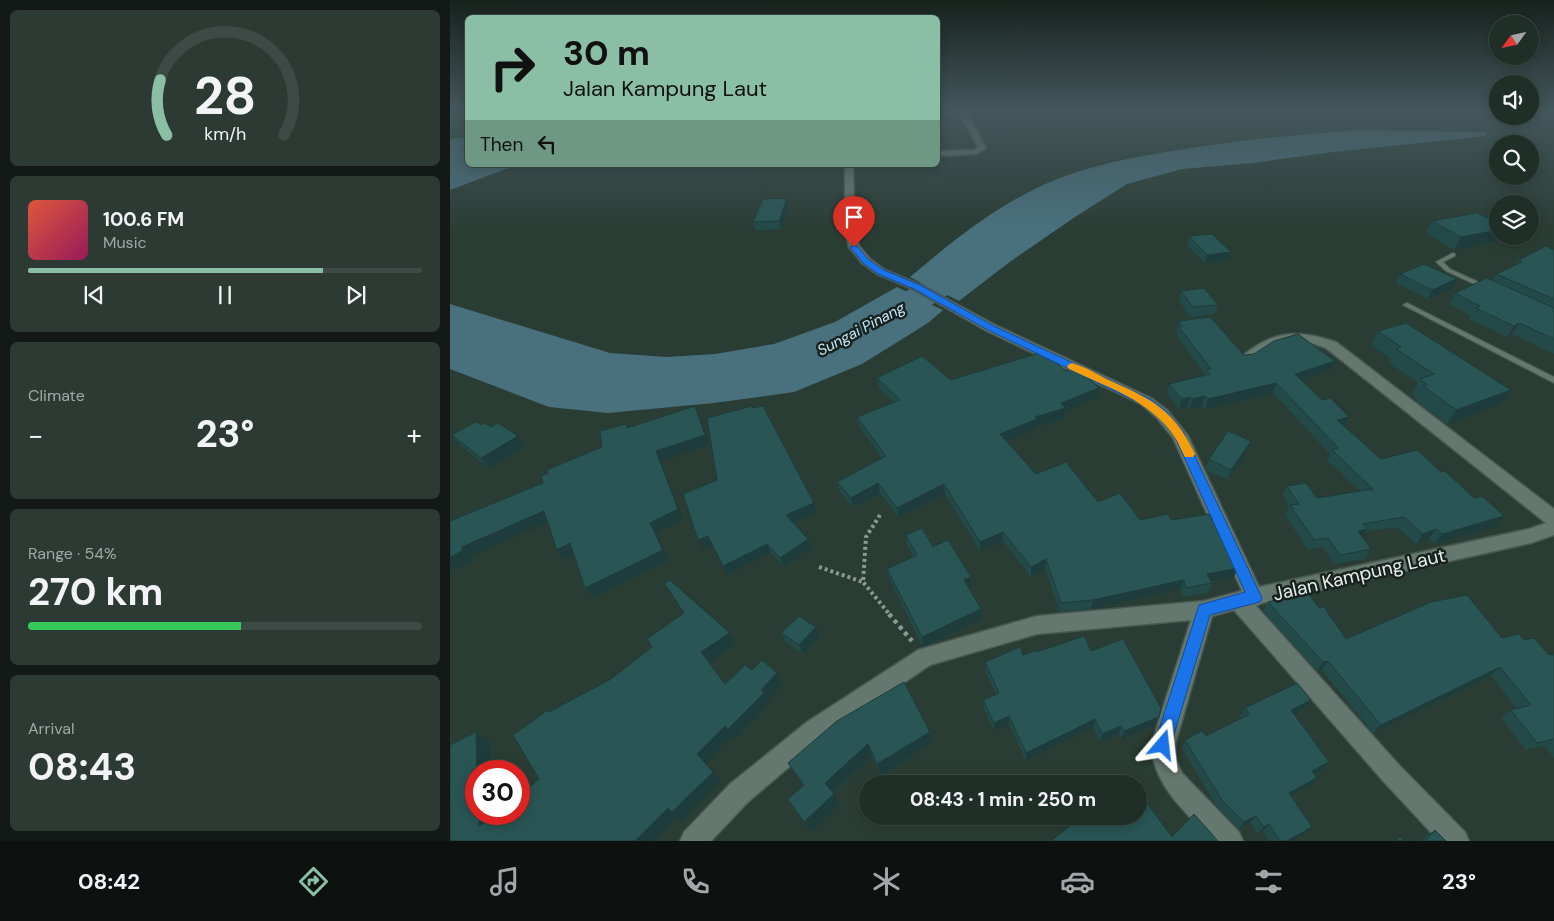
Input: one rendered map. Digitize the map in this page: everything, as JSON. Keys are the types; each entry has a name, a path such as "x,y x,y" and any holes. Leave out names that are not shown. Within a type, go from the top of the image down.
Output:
{"street":[{"path":"940,154 979,150"},
{"path":"850,167 850,231 854,247 866,261 881,272 917,287 991,328 1146,402 1162,414 1180,436 1246,599 1392,774 1456,841"},
{"path":"1246,360 1257,349 1294,335 1312,338 1331,345 1554,519"},
{"name":"Jalan Kampung Laut","path":"693,841 739,793 815,730 925,657 1037,625 1204,610 1531,536 1554,527"},
{"path":"1204,610 1163,745 1164,761 1174,781 1230,841"}],"lane":[{"path":"1453,255 1439,262 1448,270 1492,290"},
{"path":"1407,305 1554,380"}],"path":[{"path":"863,582 866,537 880,515"},
{"path":"819,567 863,582 925,657"}],"water":[{"path":"450,150 465,150 465,167 512,167 450,190"},
{"path":"1176,150 1350,150 1252,163 1182,169 1127,184 1011,261 959,301 945,294 930,304 943,310 928,323 862,364 794,392 714,403 608,413 549,407 450,369 450,304 610,353 667,357 715,354 774,344 835,322 897,287 920,298 933,289 910,277 996,211 1027,193 1063,177 1101,165"}],"building":[{"path":"787,198 779,221 753,222 763,199"},
{"path":"1477,213 1489,219 1489,232 1461,237 1432,221"},
{"path":"1212,234 1231,252 1207,255 1189,236"},
{"path":"1546,246 1554,250 1554,299 1496,274 1522,262 1519,260"},
{"path":"1424,264 1457,279 1432,290 1400,274"},
{"path":"1487,278 1554,308 1554,339 1519,323 1514,326 1476,308 1480,306 1455,293"},
{"path":"1204,288 1218,305 1193,307 1181,291"},
{"path":"1210,317 1244,355 1254,354 1274,341 1298,334 1335,361 1295,374 1322,400 1330,398 1349,417 1337,420 1381,459 1417,450 1441,472 1445,471 1474,498 1482,496 1504,516 1442,534 1436,529 1423,534 1404,517 1363,524 1367,529 1358,531 1371,549 1340,555 1328,538 1314,540 1290,505 1299,504 1287,486 1306,483 1317,498 1373,489 1332,450 1339,448 1276,383 1208,399 1205,396 1182,399 1169,384 1210,374 1206,370 1211,369 1179,327 1182,326 1179,321"},
{"path":"1406,323 1511,390 1456,410 1423,386 1427,385 1420,379 1434,374 1396,349 1401,347 1378,331"},
{"path":"1045,351 1065,371 1076,367 1099,388 1061,403 1065,408 1035,417 1037,419 1000,434 1036,474 1066,462 1098,502 1120,493 1140,520 1168,514 1171,520 1209,514 1238,568 1207,574 1212,583 1186,588 1184,580 1093,600 1061,603 1046,559 1031,567 1003,532 980,542 944,484 897,508 878,483 851,498 837,482 886,456 857,417 900,400 877,378 922,356 951,380"},
{"path":"695,406 705,435 656,451 678,509 650,523 663,550 585,588 570,543 557,550 544,511 462,547 462,551 450,557 450,521 543,483 541,476 548,473 547,470 602,447 600,431 626,424 627,428"},
{"path":"752,406 752,408 763,406 814,503 786,515 808,539 780,558 767,544 723,566 708,536 698,540 683,494 717,480 707,418"},
{"path":"475,422 481,425 485,423 491,427 498,423 518,436 481,458 452,435"},
{"path":"1228,431 1251,441 1231,470 1209,459"},
{"path":"922,528 933,547 948,540 971,577 964,580 981,609 922,637 887,569 917,555 906,535"},
{"path":"670,580 730,633 701,652 725,684 745,665 752,670 762,660 777,673 761,690 764,693 728,729 725,726 697,754 713,772 672,812 668,808 635,841 450,841 450,745 476,732 477,760 465,760 465,825 530,825 530,786 539,779 530,764 530,760 528,760 513,735 548,710 549,712 611,679 652,647 647,639 684,613 665,584"},
{"path":"1307,592 1319,608 1324,607 1346,639 1431,602 1467,595 1502,638 1519,634 1524,640 1534,638 1549,655 1553,654 1554,739 1537,743 1511,710 1531,705 1500,667 1381,725 1328,661 1323,662 1268,602"},
{"path":"799,616 816,627 799,645 781,633"},
{"path":"1084,636 1091,651 1123,639 1161,708 1159,717 1124,731 1121,726 1102,734 1095,719 1026,753 1009,716 994,723 983,700 999,693 985,662 1020,647 1023,655"},
{"path":"904,682 930,732 877,764 868,744 825,783 834,794 804,822 788,799 804,785 788,763 837,721"},
{"path":"1297,683 1311,700 1291,710 1329,762 1312,771 1317,778 1289,793 1312,827 1287,841 1280,841 1269,824 1264,827 1256,816 1244,822 1222,800 1185,740 1202,731 1206,736 1250,714 1245,708"},
{"path":"1147,803 1172,837 1194,814 1218,841 1051,841 1071,825 1147,825"},
{"path":"1435,830 1446,841 1426,841"},
{"path":"1400,837 1404,841 1396,841"}],"waterway":[{"name":"Sungai Pinang","path":"871,327 944,282 978,256"}],"slow traffic":[{"path":"1072,367 1146,402 1162,414 1180,436 1189,454"}],"route":[{"path":"854,247 866,261 881,272 917,287 991,328 1146,402 1162,414 1180,436 1255,598 1238,600 1204,610 1163,745"}]}
